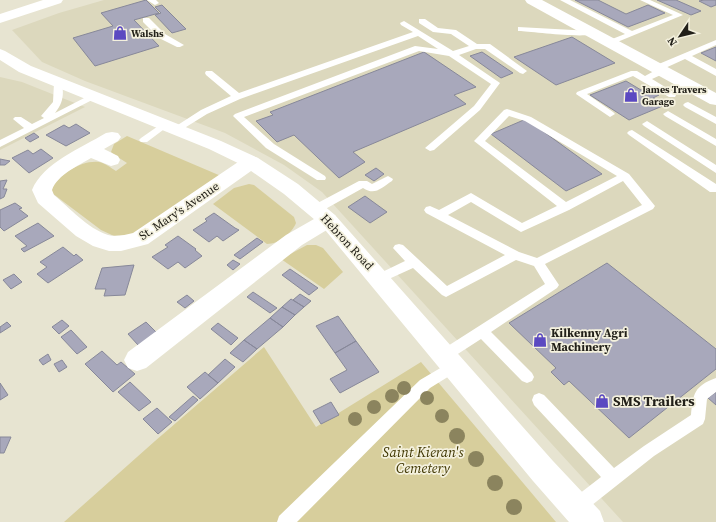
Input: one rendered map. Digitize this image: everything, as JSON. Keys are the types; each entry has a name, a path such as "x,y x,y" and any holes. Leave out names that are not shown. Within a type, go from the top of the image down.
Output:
{"main road":[{"path":"0,9 44,0"},
{"path":"0,19 56,0"},
{"path":"532,0 716,100"},
{"name":"Hebron Road","path":"0,54 25,69 58,83 215,145 251,162 291,189 322,215 380,278 583,514"},
{"name":"Hebron Road","path":"0,63 25,69"},
{"name":"St. Mary's Avenue","path":"112,137 56,171 45,182 42,190 45,198 92,237 110,243 125,243 140,239 251,162"},
{"path":"91,150 111,160"},
{"path":"137,360 294,240 322,215"}],"lane":[{"path":"564,0 631,34"},
{"path":"610,43 679,15 644,0"},
{"path":"146,20 162,36 180,45"},
{"path":"422,21 436,30 453,32 475,47"},
{"path":"404,23 496,82 477,108 430,148"},
{"path":"521,29 574,34 592,33"},
{"path":"144,140 237,97 419,33"},
{"path":"645,79 659,69 685,55 716,42"},
{"path":"321,178 270,146 238,116 418,48 453,54 475,47 487,46 523,70"},
{"path":"685,55 716,73"},
{"path":"209,73 237,97"},
{"path":"610,114 580,94 634,73 672,95"},
{"path":"31,128 58,105 60,98 58,83"},
{"path":"0,144 93,97"},
{"path":"688,105 716,121"},
{"path":"538,263 649,206 625,176 528,119 507,112 479,141 565,207"},
{"path":"668,114 716,143"},
{"path":"18,119 31,128"},
{"path":"647,124 716,170"},
{"path":"632,133 714,189 716,188"},
{"path":"285,522 425,384 482,331 553,285 538,263 515,255 434,212 471,197 521,228 625,176"},
{"path":"322,215 363,183 372,189 388,179"},
{"path":"399,248 446,292 515,255"},
{"path":"380,278 414,262"},
{"path":"482,331 527,377"},
{"path":"583,514 613,478 649,451 698,419 700,396 716,384"},
{"path":"539,400 613,478"}],"shaded area":[{"path":"104,0 716,0 716,522 623,522 322,192 284,165 225,133 85,81 42,62 12,30 59,13"},
{"path":"0,77 22,82 85,107 0,150"}],"green space":[{"path":"127,136 221,176 135,235 114,236 101,230 52,193 51,189 65,173 85,163 99,162 106,164 116,171 127,163 111,152 114,144"},
{"path":"249,184 254,185 294,217 296,223 294,227 288,234 272,244 267,244 213,204 234,188"},
{"path":"307,245 316,245 323,248 343,272 324,289 281,259"},
{"name":"Saint Kieran's Cemetery","path":"264,347 316,427 421,362 556,522 64,522"}],"building":[{"path":"146,0 159,13 134,20 159,46 95,66 73,38 113,26 101,13"},
{"path":"575,0 598,0 626,14 648,5 665,13 628,27"},
{"path":"657,0 676,0 701,11 691,15"},
{"path":"716,0 716,5 711,7 699,1"},
{"path":"162,5 186,29 172,33 155,15 161,13 155,7"},
{"path":"572,37 615,63 556,85 514,57"},
{"path":"716,47 716,61 701,53"},
{"path":"424,52 476,87 454,95 466,104 353,152 365,162 339,178 294,135 277,142 256,121 273,115 270,112"},
{"path":"482,52 513,73 501,78 470,56"},
{"path":"626,81 641,90 647,88 659,95 653,98 665,105 629,120 590,95"},
{"path":"526,119 602,174 566,191 491,134"},
{"path":"76,124 90,133 66,146 46,135 64,125 69,128"},
{"path":"34,133 39,137 30,142 25,138"},
{"path":"41,149 53,158 29,173 12,158 28,150 33,154"},
{"path":"0,159 10,161 5,165 0,165"},
{"path":"376,168 384,174 374,181 365,175"},
{"path":"7,180 3,189 7,189 4,197 0,199 0,181"},
{"path":"365,196 387,212 370,223 348,207"},
{"path":"15,203 22,208 19,209 28,216 4,231 0,227 0,210"},
{"path":"214,213 239,230 223,241 217,236 209,242 193,230 207,221 205,219"},
{"path":"38,223 54,236 24,252 21,249 27,246 15,236"},
{"path":"178,236 196,249 195,250 202,256 185,268 178,262 168,269 152,257 168,247 165,245"},
{"path":"257,238 263,242 240,259 234,255"},
{"path":"63,247 74,256 76,254 83,260 48,283 37,274 47,267 40,262"},
{"path":"233,260 240,264 233,270 227,265"},
{"path":"607,263 716,349 716,369 629,438 569,381 564,385 551,372 556,368 509,323"},
{"path":"134,265 125,295 104,296 106,289 95,289 102,268"},
{"path":"290,269 318,288 309,295 282,275"},
{"path":"14,274 22,282 11,289 3,280"},
{"path":"253,292 277,308 270,313 247,297"},
{"path":"300,294 311,301 304,307 293,300"},
{"path":"187,295 194,301 185,308 177,302"},
{"path":"291,299 304,307 295,315 282,307"},
{"path":"282,307 295,315 283,327 270,318"},
{"path":"338,316 356,341 335,353 316,326"},
{"path":"270,318 283,327 257,349 244,340"},
{"path":"62,320 69,326 59,334 52,327"},
{"path":"7,322 11,326 0,333 0,327"},
{"path":"146,322 157,333 138,345 128,334"},
{"path":"218,323 238,338 231,345 211,329"},
{"path":"71,330 87,347 77,354 61,337"},
{"path":"244,340 257,349 243,362 230,353"},
{"path":"356,341 379,372 340,393 330,379 347,370 335,353"},
{"path":"102,351 117,365 121,362 135,374 113,392 85,364"},
{"path":"48,354 51,360 43,365 39,360"},
{"path":"225,359 235,367 218,383 208,375"},
{"path":"62,360 67,367 59,372 54,364"},
{"path":"205,372 218,383 200,399 187,387"},
{"path":"130,382 151,402 139,411 118,392"},
{"path":"0,383 8,395 0,400"},
{"path":"716,392 716,405 708,398"},
{"path":"193,396 198,400 175,421 169,417"},
{"path":"331,402 339,415 321,424 313,411"},
{"path":"157,408 172,422 158,434 143,419"},
{"path":"0,437 11,437 4,453 0,453"}],"place":[{"name":"Walshs","path":"120,33"},
{"name":"James Travers Garage","path":"631,95"},
{"name":"Kilkenny Agri Machinery","path":"540,340"},
{"name":"SMS Trailers","path":"602,401"}]}
